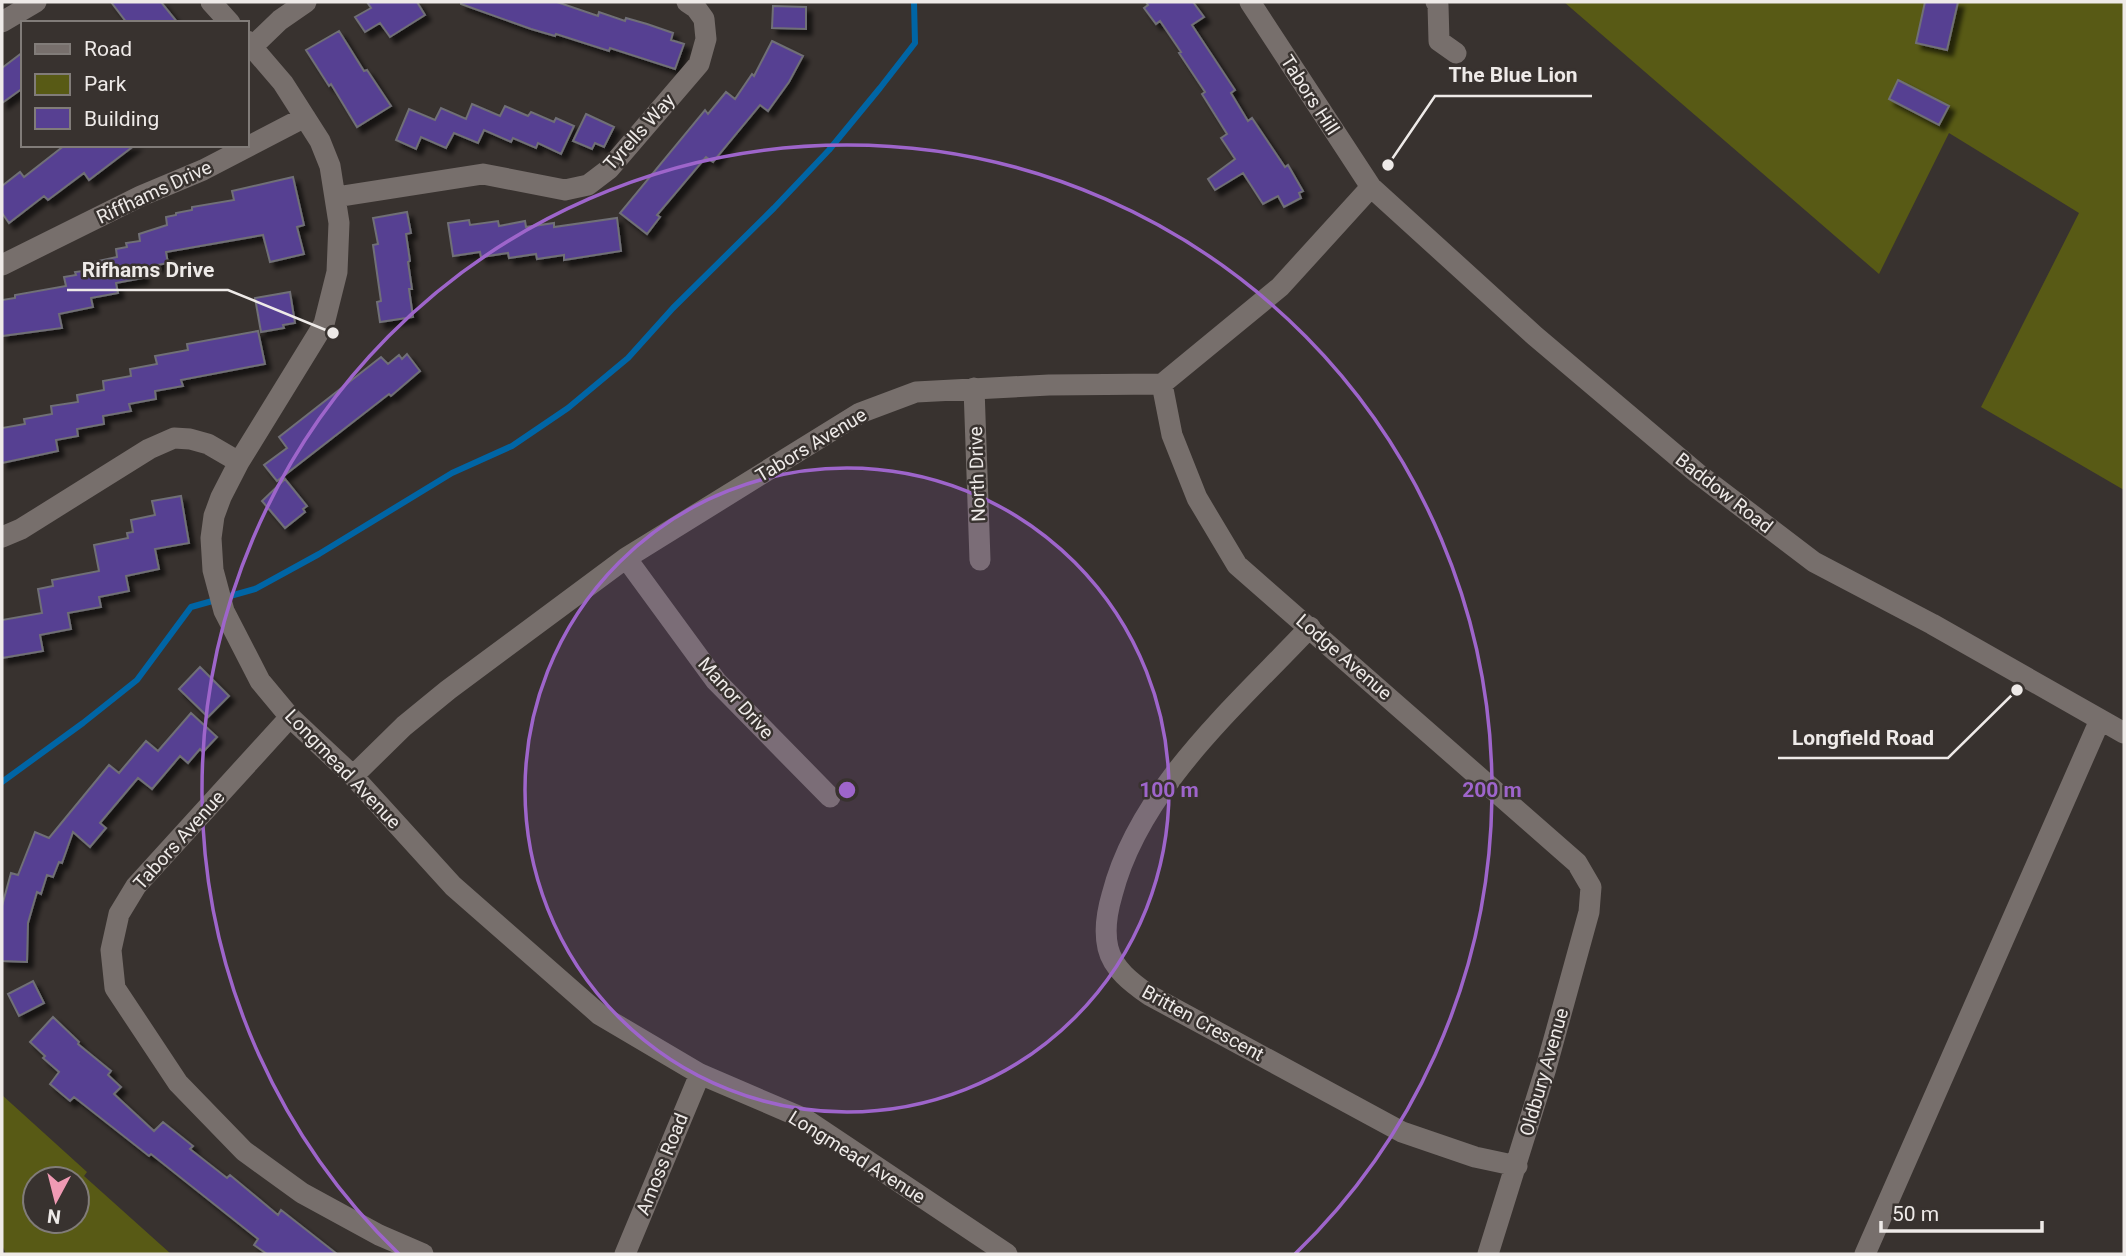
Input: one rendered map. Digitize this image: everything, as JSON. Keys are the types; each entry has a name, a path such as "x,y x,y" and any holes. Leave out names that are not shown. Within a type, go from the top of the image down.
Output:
{"street":[{"path":"2,22 36,2"},
{"path":"211,2 228,21"},
{"path":"249,44 306,2"},
{"name":"Tyrells Way","path":"336,197 483,174 565,190 588,186 609,169 699,64 706,39 704,19 696,8 687,2"},
{"path":"1436,2 1439,41 1456,53"},
{"name":"Tabors Hill","path":"1259,4 1318,109 1371,187"},
{"name":"Longmead Avenue","path":"249,44 283,82 320,141 330,166 339,223 337,272 324,324 239,462 214,516 211,538 213,569 224,611 260,681 290,717 353,776 453,886 600,1015 700,1074 805,1119 1007,1254"},
{"name":"Riffhams Drive","path":"248,147 305,117"},
{"name":"Riffhams Drive","path":"2,265 247,147"},
{"path":"1162,384 1280,287 1371,187"},
{"name":"Baddow Road","path":"1371,187 1535,336 1697,474 1814,562 1932,624 2124,733"},
{"name":"Tabors Avenue","path":"353,776 404,726 448,690 626,558 860,413 916,392 974,388 1162,384"},
{"name":"Lodge Avenue","path":"1162,384 1172,435 1197,498 1237,565 1577,863 1591,887"},
{"name":"North Drive","path":"974,388 980,560"},
{"path":"2,537 21,529 149,449 174,438 208,444 239,462"},
{"name":"Manor Drive","path":"626,558 716,681 830,797"},
{"name":"Britten Crescent","path":"1310,627 1198,746 1170,779 1147,813 1115,882 1108,910 1108,950 1121,972 1149,995 1402,1132 1475,1157 1517,1166"},
{"name":"Tabors Avenue","path":"290,717 135,886 120,914 111,950 115,988 178,1083 244,1151 302,1193 379,1235 422,1254"},
{"path":"1865,1254 2099,720"},
{"name":"Oldbury Avenue","path":"1488,1254 1517,1166 1582,940 1589,912 1591,887"},
{"name":"Amoss Road","path":"625,1254 700,1074"}],"green space":[{"path":"1564,2 2124,2 2124,490 1981,407 2079,213 1949,133 1879,274"},
{"path":"2,1095 79,1165 21,1165 21,1235 91,1235 91,1182 171,1254 6,1254 2,1245"}],"building":[{"path":"111,2 161,2 176,21 125,21"},
{"path":"367,2 417,2 425,15 390,37 380,23 365,32 355,17 371,8"},
{"path":"461,2 557,2 598,16 599,12 625,21 626,18 647,24 673,33 671,40 684,44 675,69 610,48 609,51 531,29"},
{"path":"1146,2 1193,2 1204,17 1192,25 1235,90 1231,93 1248,121 1252,118 1285,167 1288,165 1303,191 1299,193 1301,198 1284,207 1278,196 1263,204 1243,173 1215,190 1208,179 1235,159 1221,138 1227,134 1202,94 1205,92 1179,53 1181,52 1160,21 1156,24 1144,8 1148,5"},
{"path":"1925,2 1958,2 1947,50 1916,43"},
{"path":"773,6 806,7 806,29 772,28"},
{"path":"339,31 364,71 367,70 391,106 357,127 306,50"},
{"path":"772,41 803,56 789,82 768,111 760,105 713,162 706,157 657,215 660,217 647,234 620,213 705,110 708,114 726,92 735,99 752,74 754,76"},
{"path":"21,54 21,89 2,103 2,68"},
{"path":"1898,80 1949,106 1939,125 1889,99"},
{"path":"472,104 500,116 505,106 528,116 531,112 554,122 556,118 574,126 561,154 538,143 536,148 513,138 511,142 484,130 478,143 454,133 446,148 421,137 416,149 396,140 409,109 435,120 441,108 466,119"},
{"path":"586,114 614,127 604,147 595,143 592,149 573,141"},
{"path":"62,147 132,147 89,180 84,173 48,200 44,196 9,223 2,213 2,186 20,172 24,177"},
{"path":"293,177 304,225 297,227 304,254 270,262 263,235 166,252 168,263 142,268 143,278 116,283 118,293 91,298 93,307 59,314 62,328 2,336 2,300 15,298 15,295 66,286 64,277 91,270 89,263 117,257 116,249 127,247 126,243 140,241 139,234 167,225 166,217 192,210 192,207 234,200 232,191"},
{"path":"407,212 411,233 406,234 413,317 380,322 377,302 381,301 373,245 378,244 373,218"},
{"path":"617,218 621,251 564,260 564,255 537,259 536,254 509,258 508,253 481,257 480,252 453,256 448,223 469,220 470,225 498,221 499,226 525,221 526,227 554,223 554,227"},
{"path":"290,292 295,323 261,332 255,298"},
{"path":"258,331 265,364 181,380 183,386 155,391 156,399 129,404 131,411 103,416 104,424 77,429 78,436 56,440 58,451 2,463 2,428 25,424 24,419 52,414 51,406 78,402 77,395 104,390 103,381 131,376 130,369 157,364 155,356 188,350 187,344"},
{"path":"407,354 420,371 391,396 389,394 277,481 264,465 287,448 279,437 381,357 388,364 399,355 402,359"},
{"path":"285,479 307,506 303,509 305,512 285,528 262,501"},
{"path":"181,496 189,543 155,549 159,569 126,576 129,591 99,597 101,607 68,613 71,629 40,635 43,651 2,658 2,620 42,613 38,589 53,586 52,580 99,571 94,545 128,538 127,533 133,532 131,520 155,515 152,501"},
{"path":"200,667 229,696 208,717 179,689"},
{"path":"191,713 217,737 203,752 200,749 188,763 180,756 152,789 138,778 100,823 106,828 90,847 73,832 62,863 59,862 53,877 47,875 41,894 37,892 28,923 27,962 2,961 2,906 11,873 18,875 35,832 49,838 109,765 119,773 146,741 158,751"},
{"path":"33,981 44,1003 19,1016 8,994"},
{"path":"53,1017 78,1044 111,1071 108,1075 121,1087 114,1094 154,1131 163,1122 193,1146 190,1149 227,1178 230,1175 278,1215 281,1210 337,1254 267,1254 254,1245 258,1239 151,1154 149,1156 74,1097 70,1101 50,1084 59,1072 30,1042"}],"waterway":[{"path":"2,782 137,680 191,607 255,589 319,554 452,473 512,446 568,408 628,358 673,308 829,150 880,88 915,43 914,2"}],"place":[{"name":"The Blue Lion","path":"1388,165"},
{"name":"Rifhams Drive","path":"333,333"},
{"name":"Longfield Road","path":"2017,690"}]}
